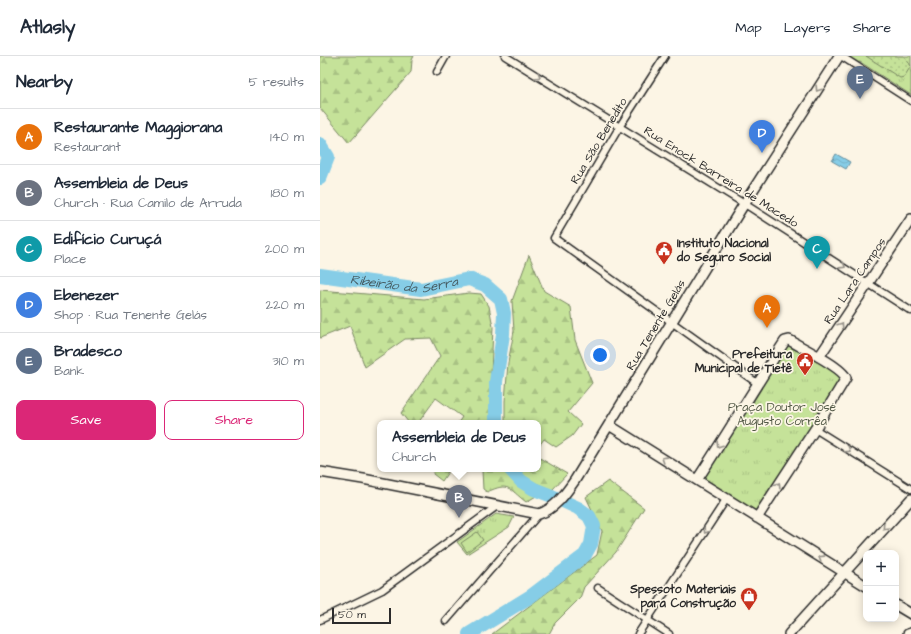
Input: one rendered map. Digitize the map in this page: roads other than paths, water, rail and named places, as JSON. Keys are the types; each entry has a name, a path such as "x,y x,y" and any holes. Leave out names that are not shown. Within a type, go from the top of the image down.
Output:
{"street":[{"path":"437,72 446,56"},
{"name":"Rua Enock Barreira de Macedo","path":"505,56 620,126 911,311"},
{"name":"Rua São Benedito","path":"665,56 620,126 554,238 672,322"},
{"path":"840,56 911,101"},
{"name":"Rua Tenente Gelás","path":"539,514 545,512 566,493 744,204 840,56"},
{"name":"Rua Lara Campos","path":"819,357 911,219"},
{"path":"672,322 757,383"},
{"path":"697,480 785,341 789,340 819,357 844,373 846,378 757,518"},
{"path":"609,425 863,584"},
{"path":"815,429 911,489"},
{"path":"320,472 363,479 539,514"},
{"path":"638,634 727,498"},
{"path":"789,634 911,499"},
{"path":"320,620 382,590 497,506"},
{"path":"446,621 539,514"},
{"path":"598,588 669,634"},
{"path":"899,607 911,614"}],"water":[{"path":"836,154 850,162 846,169 832,161"}],"waterway":[{"name":"Ribeirão da Serra","path":"320,144 328,157 320,178"},
{"name":"Ribeirão da Serra","path":"320,275 421,289 469,279 485,285 501,299 504,313 503,334 496,382 496,420"},
{"name":"Ribeirão da Serra","path":"469,634 531,596 585,555 591,544 594,526 589,516 578,508 534,489 521,481 513,472"}],"place":[{"name":"Bradesco","path":"860,99"},
{"name":"Ebenezer","path":"762,153"},
{"name":"Instituto Nacional do Seguro Social","path":"664,265"},
{"name":"Edifício Curuçá","path":"817,269"},
{"name":"Restaurante Maggiorana","path":"767,328"},
{"name":"Prefeitura Municipal de Tietê","path":"805,376"},
{"name":"Assembleia de Deus","path":"459,518"},
{"name":"Spessoto Materiais para Construção","path":"749,611"}],"park label":[{"name":"Praça Doutor José Augusto Corrêa","path":"782,414"}]}
